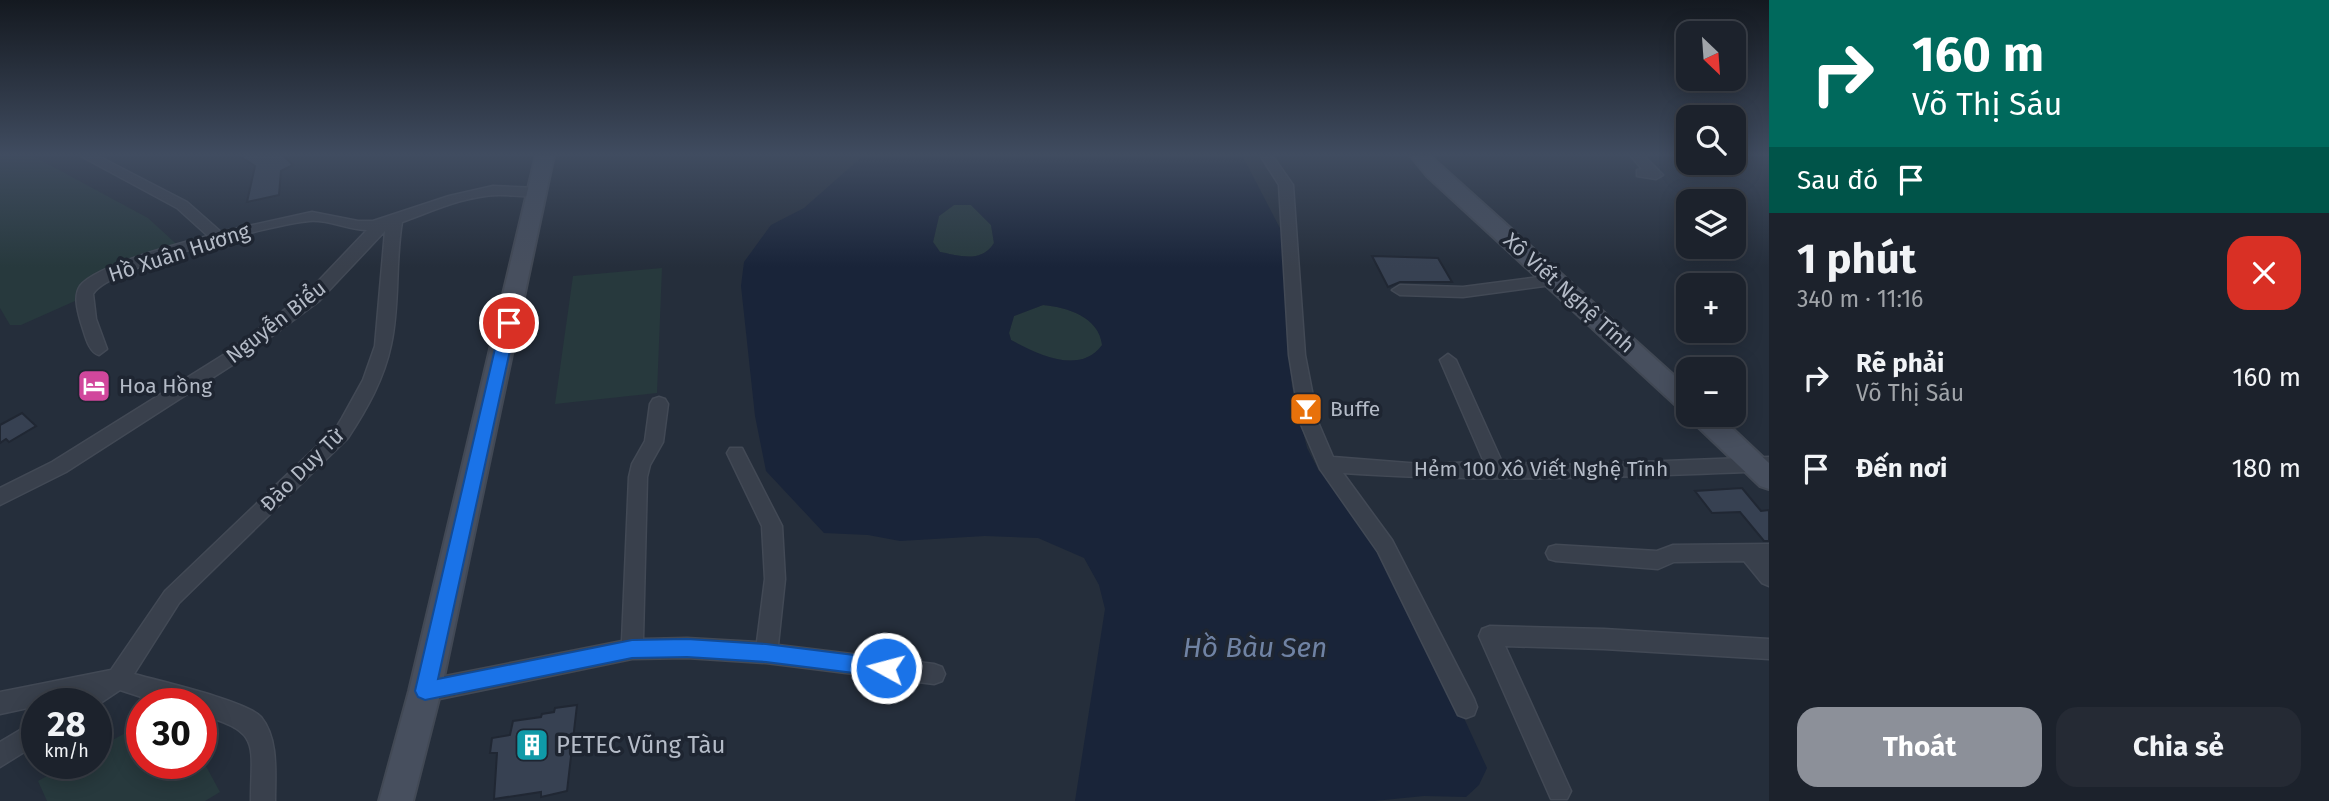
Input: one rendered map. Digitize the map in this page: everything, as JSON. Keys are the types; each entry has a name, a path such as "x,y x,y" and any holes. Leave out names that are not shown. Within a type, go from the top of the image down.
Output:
{"main road":[{"path":"397,801 425,691 539,192"},
{"name":"Xô Viết Nghệ Tĩnh","path":"1457,192 1676,390"},
{"path":"1716,427 1764,469"}],"street":[{"path":"158,192 182,205 219,237"},
{"name":"Hồ Xuân Hương","path":"99,349 84,301 89,285 127,267 219,237 312,215 359,227 478,192"},
{"path":"1286,192 1297,355 1309,422 1327,464 1385,546 1466,707"},
{"name":"Nguyễn Biểu","path":"0,498 59,467 231,358 313,297 374,231 395,217"},
{"name":"Đào Duy Từ","path":"118,679 173,597 342,433 356,412 376,370 383,343 390,244 395,217"},
{"path":"1400,290 1463,292 1554,280"},
{"path":"1448,360 1496,469"},
{"path":"632,649 638,477 641,464 654,442 659,404"},
{"path":"736,453 772,526 775,579 766,653"},
{"name":"Hẻm 100 Xô Viết Nghệ Tĩnh","path":"1327,464 1421,471 1764,469"},
{"path":"1556,553 1658,560 1673,554 1760,553 1769,577"},
{"path":"1559,791 1490,636 1604,639 1769,649"},
{"path":"425,691 632,649 687,648 766,653 934,674"},
{"path":"104,688 118,679"},
{"path":"0,703 118,679 148,688"},
{"path":"217,709 244,718 255,727 260,739 264,801"},
{"path":"0,755 21,741"}],"shaded area":[{"path":"0,192 100,192 148,218 184,251 110,279 84,297 21,325 10,325 0,308"},
{"path":"954,205 971,205 991,225 994,243 989,249 977,256 940,252 933,242 939,216"},
{"path":"662,268 657,393 555,404 573,276"},
{"path":"1043,305 1071,311 1089,321 1100,335 1103,345 1094,354 1071,361 1046,356 1011,340 1009,333 1014,316"},
{"path":"126,733 126,779 213,779 220,792 205,801 47,801 38,781 42,779 112,779 112,740"}],"water":[{"name":"Hồ Bàu Sen","path":"822,192 1261,192 1283,234 1287,256 1286,329 1292,387 1307,448 1319,471 1344,492 1445,677 1487,768 1479,785 1466,797 1424,796 1374,801 1075,801 1105,609 1099,585 1084,558 1038,538 985,536 900,541 868,535 824,533 766,471 755,416 741,286 744,262 771,225 804,208","holes":["954,205 971,205 991,225 994,243 977,256 940,252 933,242 939,216","1043,305 1080,315 1095,327 1102,345 1093,354 1071,361 1059,359 1011,340 1009,333 1014,316"]}],"building":[{"path":"249,192 279,192 279,195 247,202"},
{"path":"1372,256 1438,258 1452,282 1400,282 1388,287"},
{"path":"22,413 36,426 9,442 6,439 0,443 0,425"},
{"path":"1742,488 1761,511 1769,510 1769,541 1764,541 1740,512 1712,513 1695,491"},
{"name":"PETEC Vũng Tàu","path":"577,705 567,791 541,797 541,792 494,799 497,753 490,753 492,738 510,735 513,721 541,717 542,714 554,712 555,708"}],"place":[{"name":"Hoa Hồng","path":"94,386"},
{"name":"Buffe","path":"1306,409"},
{"name":"PETEC Vũng Tàu","path":"532,745"}],"route":[{"path":"509,323 425,691 632,649 687,648 766,653 886,668"}]}
